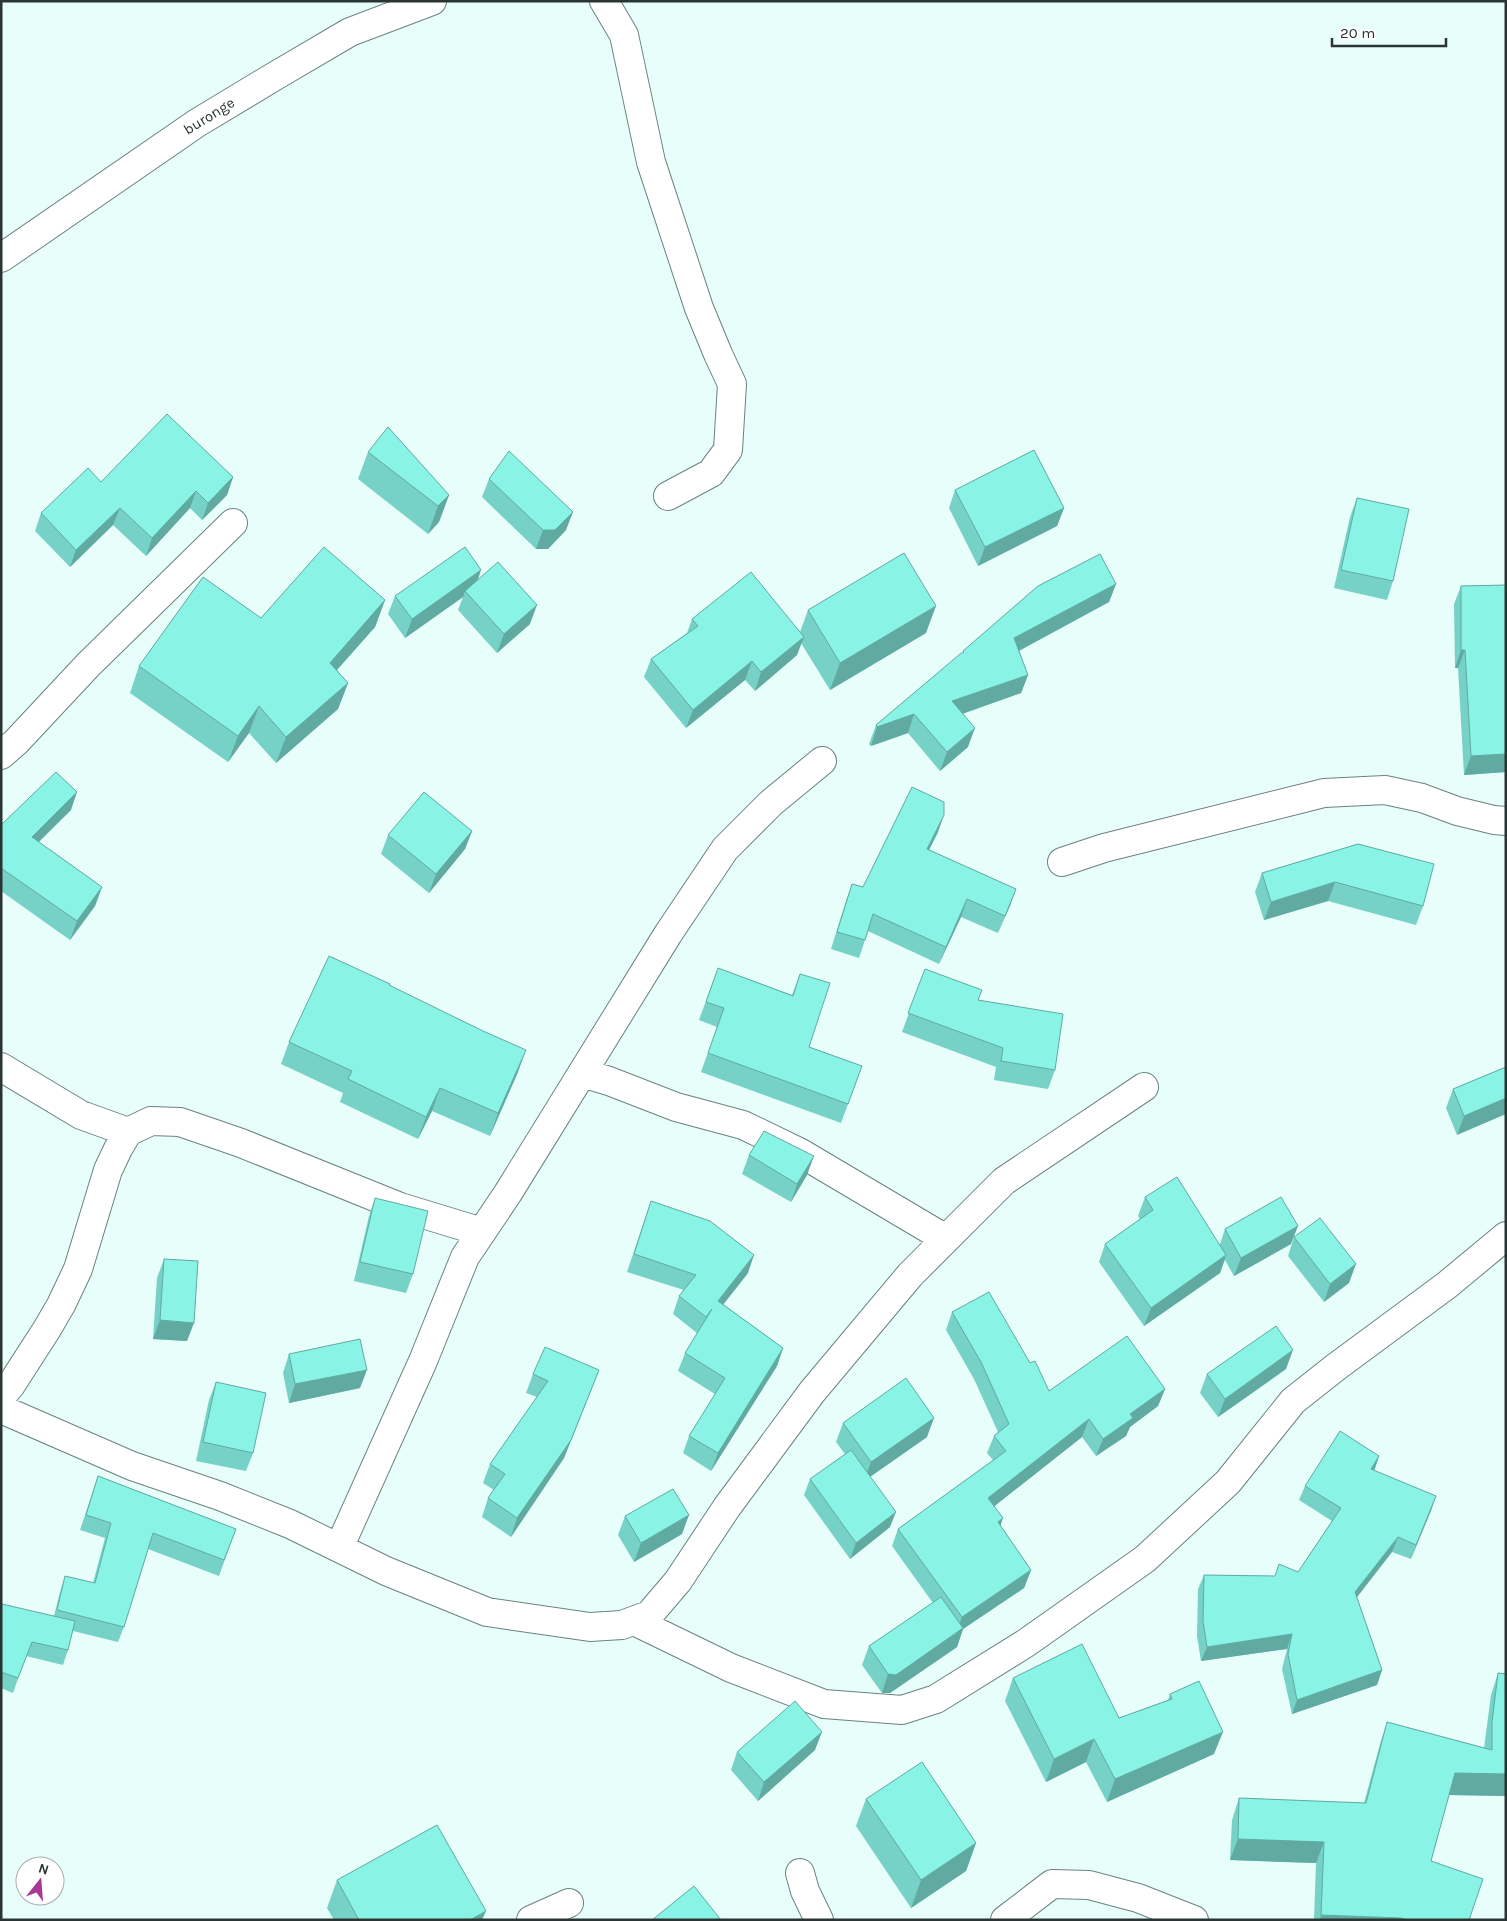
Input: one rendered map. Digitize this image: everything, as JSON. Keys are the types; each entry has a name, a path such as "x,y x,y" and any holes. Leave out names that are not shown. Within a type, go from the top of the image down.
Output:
{"street":[{"name":"buronge","path":"1,258 197,122 267,80 350,32 432,1"},
{"path":"604,1 624,35 651,162 699,308 732,384 728,450 711,473 668,496"},
{"path":"1,755 16,742 88,665 232,523"},
{"path":"339,1548 423,1361 465,1257 508,1193 668,934 725,849 770,803 822,761"},
{"path":"1062,862 1104,848 1324,793 1385,790 1422,798 1457,811 1506,821"},
{"path":"1,1066 81,1115 128,1132"},
{"path":"582,1073 609,1081 676,1107 743,1125 799,1152 946,1239"},
{"path":"1,1409 132,1466 220,1496 290,1524 386,1571 488,1612 590,1627 622,1625 649,1615 678,1581 727,1507 812,1392 910,1275 1004,1181 1144,1087"},
{"path":"1,1398 61,1305 78,1269 108,1170 128,1132 151,1121 180,1122 241,1143 400,1207 482,1232"},
{"path":"634,1621 731,1668 824,1704 902,1710 936,1699 1026,1643 1146,1559 1228,1482 1293,1401 1336,1366 1447,1285 1506,1236"},
{"path":"800,1873 805,1891 819,1920"},
{"path":"1005,1920 1052,1884 1089,1884 1138,1898 1194,1920"},
{"path":"531,1920 569,1903"}],"building":[{"path":"167,414 233,477 208,503 196,491 152,538 120,508 76,550 41,513 88,468 101,482"},
{"path":"388,427 449,495 438,506 368,452"},
{"path":"1034,450 1064,508 985,547 955,490"},
{"path":"509,451 573,512 555,530 543,530 489,479"},
{"path":"1357,498 1409,509 1393,581 1341,570"},
{"path":"324,547 385,600 330,663 348,683 286,737 259,706 238,736 139,666 203,577 261,618"},
{"path":"465,547 481,570 412,619 395,596"},
{"path":"904,553 936,606 840,663 808,610"},
{"path":"1100,554 1116,584 1014,638 1028,675 952,701 975,728 947,752 914,714 877,727 876,725 964,652 1038,586"},
{"path":"498,562 537,605 504,634 465,591"},
{"path":"751,572 804,637 761,672 752,661 693,710 651,659 698,626 692,619"},
{"path":"1506,585 1506,754 1471,756 1465,650 1461,650 1461,586"},
{"path":"56,772 77,792 32,837 102,887 77,921 1,868 1,825"},
{"path":"912,787 944,802 944,815 927,849 1016,889 1005,916 967,899 946,947 873,914 865,940 837,932 852,884 863,887"},
{"path":"424,792 472,831 436,874 388,835"},
{"path":"1358,844 1434,864 1423,906 1335,882 1271,902 1262,873"},
{"path":"329,956 526,1050 498,1113 440,1088 426,1117 348,1079 352,1071 289,1042"},
{"path":"718,968 793,996 800,974 830,983 809,1047 862,1066 848,1104 708,1053 724,1008 706,1002"},
{"path":"925,969 982,990 978,1000 1063,1014 1055,1070 1001,1061 1003,1048 908,1013"},
{"path":"1506,1067 1506,1098 1464,1116 1453,1089"},
{"path":"764,1131 814,1156 797,1184 749,1155"},
{"path":"1177,1177 1226,1255 1151,1308 1105,1244 1153,1210 1145,1197"},
{"path":"1281,1197 1298,1226 1241,1258 1225,1229"},
{"path":"375,1198 428,1211 413,1274 360,1262"},
{"path":"651,1201 710,1221 754,1255 718,1301 783,1348 718,1453 689,1436 725,1378 685,1353 712,1309 706,1317 679,1296 696,1275 634,1254"},
{"path":"1320,1218 1356,1264 1330,1284 1294,1237"},
{"path":"164,1259 198,1261 194,1323 160,1320"},
{"path":"989,1292 1030,1363 1035,1361 1049,1391 1127,1336 1165,1389 1130,1414 1133,1418 1103,1439 1089,1419 988,1498 1003,1518 998,1522 1031,1570 962,1617 898,1529 1006,1451 994,1436 1009,1424 981,1362 952,1312"},
{"path":"1276,1326 1293,1350 1225,1399 1207,1374"},
{"path":"360,1339 367,1370 295,1384 289,1354"},
{"path":"545,1347 599,1370 571,1440 517,1518 488,1498 505,1474 490,1464 548,1381 533,1374"},
{"path":"906,1378 934,1418 871,1462 843,1423"},
{"path":"216,1382 266,1393 253,1453 203,1442"},
{"path":"1340,1431 1379,1456 1371,1469 1436,1496 1416,1545 1398,1537 1355,1592 1382,1670 1297,1700 1288,1654 1292,1634 1207,1647 1203,1621 1204,1575 1275,1576 1279,1564 1298,1572 1341,1508 1305,1486"},
{"path":"851,1450 896,1512 856,1543 810,1479"},
{"path":"98,1476 236,1529 224,1560 153,1533 124,1627 57,1610 65,1576 95,1583 111,1523 86,1515"},
{"path":"673,1489 689,1515 641,1543 625,1516"},
{"path":"941,1597 963,1628 896,1675 888,1674 869,1646"},
{"path":"2,1604 75,1621 68,1650 32,1642 18,1678 1,1672"},
{"path":"1082,1644 1119,1718 1172,1699 1170,1694 1199,1681 1223,1732 1115,1779 1094,1739 1054,1759 1013,1678"},
{"path":"1498,1673 1506,1674 1506,1774 1455,1773 1431,1861 1483,1879 1469,1920 1407,1920 1401,1918 1321,1915 1324,1842 1238,1839 1239,1798 1366,1803 1387,1722 1492,1750 1492,1722"},
{"path":"795,1701 822,1732 764,1782 737,1752"},
{"path":"922,1762 976,1843 921,1880 866,1799"},
{"path":"437,1825 486,1911 470,1920 359,1920 337,1880"},
{"path":"694,1886 721,1920 652,1920"}]}
